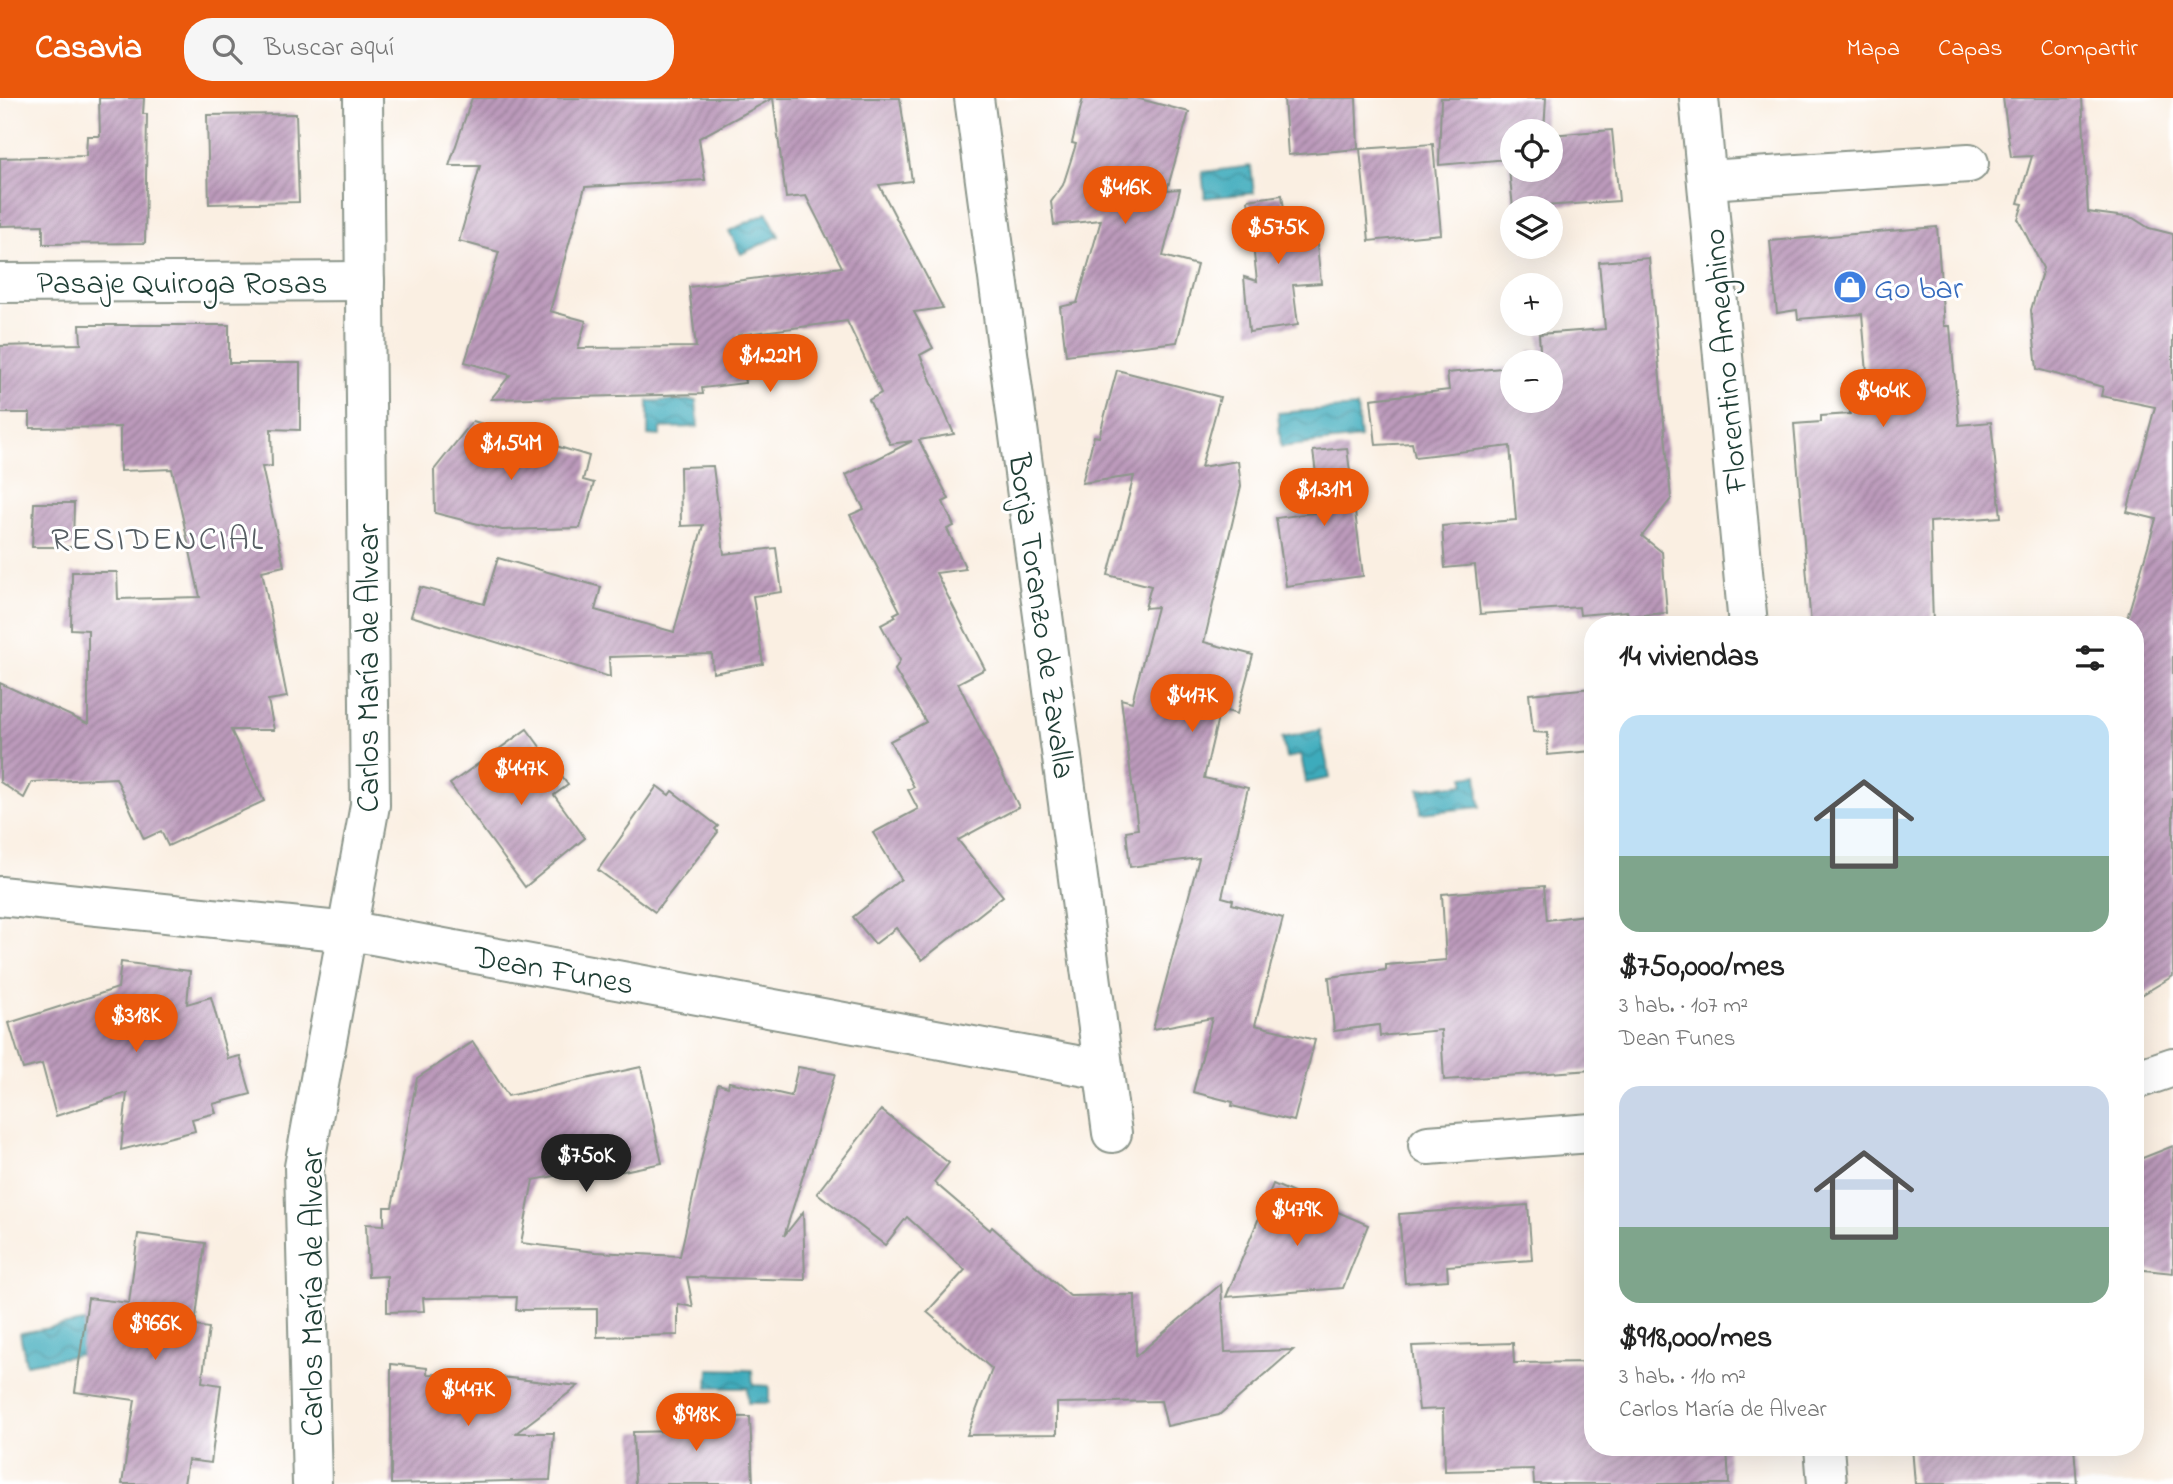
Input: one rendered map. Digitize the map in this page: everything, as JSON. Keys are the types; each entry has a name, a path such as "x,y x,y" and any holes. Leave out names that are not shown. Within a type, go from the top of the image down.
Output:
{"street":[{"name":"Carlos María de Alvear","path":"312,1484 304,1167 370,805 363,98"},
{"name":"Borja Toranzo de Zavalla","path":"974,98 1112,1133"},
{"name":"Florentino Ameghino","path":"1699,98 1747,616"},
{"path":"1707,180 1969,163"},
{"name":"Pasaje Quiroga Rosas","path":"0,283 365,281"},
{"name":"Dean Funes","path":"0,896 347,932 1103,1070"},
{"path":"2144,1077 2173,1067"},
{"path":"1428,1145 1584,1134"},
{"path":"1825,1456 1827,1484"}],"water":[{"path":"1251,166 1254,193 1205,198 1202,172"},
{"path":"767,213 779,236 741,254 729,231"},
{"path":"696,400 698,427 660,428 660,436 648,435 648,401"},
{"path":"1357,407 1360,438 1281,447 1278,413"},
{"path":"1320,730 1330,778 1306,783 1301,755 1286,758 1282,738"},
{"path":"1477,775 1480,807 1421,813 1419,789 1464,784 1464,777"},
{"path":"96,1320 101,1351 26,1364 20,1333"},
{"path":"709,1369 752,1370 753,1385 769,1386 769,1403 748,1403 747,1388 708,1388"}],"building":[{"path":"99,98 144,98 143,114 147,114 145,243 43,244 43,225 0,226 0,158 86,156 87,136 100,136"},
{"path":"472,98 773,98 900,98 912,181 879,185 943,308 914,312 933,348 920,355 954,434 919,440 949,499 943,502 954,526 947,529 966,569 936,573 985,669 958,683 1019,807 958,840 1003,896 922,960 896,928 875,944 853,917 901,879 873,833 918,809 908,790 914,787 890,741 926,722 895,670 900,660 881,625 896,617 894,614 900,611 850,515 864,509 846,475 912,441 890,444 869,400 881,393 847,321 738,335 745,383 702,388 703,394 491,399 510,375 465,362 499,252 459,241 480,166 449,166","holes":["773,98 786,198 806,196 842,267 689,287 696,347 578,348 586,321 550,311 585,187 705,180 699,138"]},
{"path":"1083,98 1136,98 1189,112 1167,190 1180,189 1163,256 1197,265 1177,342 1066,355 1060,307 1077,303 1101,220 1054,225 1051,202 1063,185 1076,144 1072,143"},
{"path":"1284,98 1356,98 1358,149 1288,155"},
{"path":"1441,98 1546,98 1545,119 1500,119 1500,160 1439,165"},
{"path":"2003,98 2082,98 2088,212 2133,218 2149,228 2173,234 2173,976 2144,994 2144,616 2128,616 2156,519 2127,512 2155,407 2101,396 2103,387 2037,369 2031,310 2043,268 2018,219 2023,204 2018,203 2032,156 2011,157"},
{"path":"296,114 299,202 209,204 207,115"},
{"path":"1612,130 1619,201 1563,205 1563,196 1512,196 1510,182 1563,182 1563,134"},
{"path":"1433,144 1441,234 1369,241 1360,149"},
{"path":"1282,195 1287,230 1315,227 1321,283 1293,285 1298,325 1249,332 1244,277 1257,281 1248,200"},
{"path":"1937,227 1944,326 1950,326 1959,425 1991,422 2001,517 1930,522 1933,616 1810,616 1794,424 1821,422 1821,416 1850,414 1849,398 1869,396 1862,314 1798,319 1797,310 1777,313 1770,241"},
{"path":"1649,258 1671,499 1642,536 1662,552 1667,613 1628,616 1627,611 1580,615 1579,607 1480,614 1475,565 1445,568 1442,526 1516,520 1510,446 1415,457 1412,443 1376,445 1371,399 1449,390 1447,373 1500,368 1500,413 1563,413 1563,350 1540,350 1539,336 1563,336 1563,332 1605,329 1599,262"},
{"path":"80,325 229,325 229,363 300,363 300,430 271,429 272,466 262,467 284,566 262,571 287,697 268,700 274,730 231,730 264,801 168,846 161,831 144,839 116,778 32,782 24,798 0,782 0,683 88,724 88,630 71,629 72,572 117,572 118,599 200,597 172,469 120,471 120,427 30,428 30,413 0,413 0,346 81,344"},
{"path":"1117,370 1220,397 1201,467 1238,461 1241,486 1204,642 1253,655 1237,714 1220,709 1204,778 1248,788 1222,897 1233,900 1232,904 1283,918 1255,1025 1315,1040 1294,1121 1232,1106 1233,1102 1193,1092 1212,1018 1153,1029 1199,858 1130,867 1126,831 1138,829 1121,699 1132,702 1157,607 1145,608 1151,586 1108,575 1134,476 1082,483 1094,436 1099,437"},
{"path":"473,421 589,456 583,480 594,483 580,528 502,530 435,513 434,470"},
{"path":"1347,448 1363,576 1286,586 1276,518 1321,512 1313,451"},
{"path":"713,466 724,554 776,548 782,592 753,596 763,664 713,673 712,654 609,657 610,677 411,616 420,587 484,604 498,558 601,587 595,610 674,632 703,525 681,526 680,467"},
{"path":"34,503 74,503 73,547 32,547"},
{"path":"1584,689 1584,752 1547,755 1548,733 1533,732 1529,694"},
{"path":"527,729 568,785 554,795 585,838 525,887 450,784"},
{"path":"657,786 669,795 672,791 718,826 715,829 718,832 655,912 598,870"},
{"path":"1544,886 1547,920 1584,915 1584,1071 1444,1080 1441,1030 1380,1036 1379,1025 1334,1031 1329,977 1386,970 1386,965 1446,960 1442,894"},
{"path":"121,962 190,971 187,1004 211,997 228,1059 240,1056 251,1094 213,1104 216,1113 192,1119 195,1131 121,1150 127,1093 56,1116 42,1064 23,1069 9,1023 118,988"},
{"path":"473,1042 508,1096 641,1067 662,1163 604,1175 602,1167 533,1180 521,1243 595,1252 680,1256 718,1084 728,1087 729,1082 791,1096 798,1067 835,1074 784,1236 803,1212 805,1280 687,1277 693,1307 678,1304 678,1335 597,1337 597,1309 516,1310 517,1297 423,1298 424,1311 387,1312 387,1276 368,1277 366,1224 384,1225 384,1207 392,1207 417,1078"},
{"path":"881,1110 949,1163 934,1182 990,1230 992,1227 1070,1296 1135,1295 1136,1356 1221,1284 1225,1352 1293,1350 1219,1415 1167,1426 1161,1401 1057,1403 1057,1434 967,1435 992,1369 927,1312 965,1270 907,1217 885,1245 817,1193"},
{"path":"2173,1146 2173,1273 2144,1270 2144,1157"},
{"path":"1273,1184 1368,1225 1343,1288 1226,1297"},
{"path":"1528,1205 1532,1260 1447,1266 1448,1280 1405,1283 1399,1214"},
{"path":"138,1234 205,1243 195,1326 209,1328 202,1382 221,1385 211,1463 188,1460 184,1484 122,1484 135,1400 75,1392 88,1298 129,1303"},
{"path":"1513,1343 1514,1363 1584,1362 1584,1456 1727,1456 1729,1484 1534,1484 1533,1469 1445,1471 1443,1409 1419,1410 1412,1346"},
{"path":"391,1364 427,1368 427,1374 484,1375 578,1386 516,1433 554,1433 550,1480 391,1484"},
{"path":"678,1416 750,1417 753,1484 635,1484 633,1432 678,1431"},
{"path":"1913,1456 2075,1456 2077,1484 1915,1484"}],"place":[{"name":"Go bar","path":"1850,287"}],"district":[{"name":"RESIDENCIAL","path":"158,537"}]}
